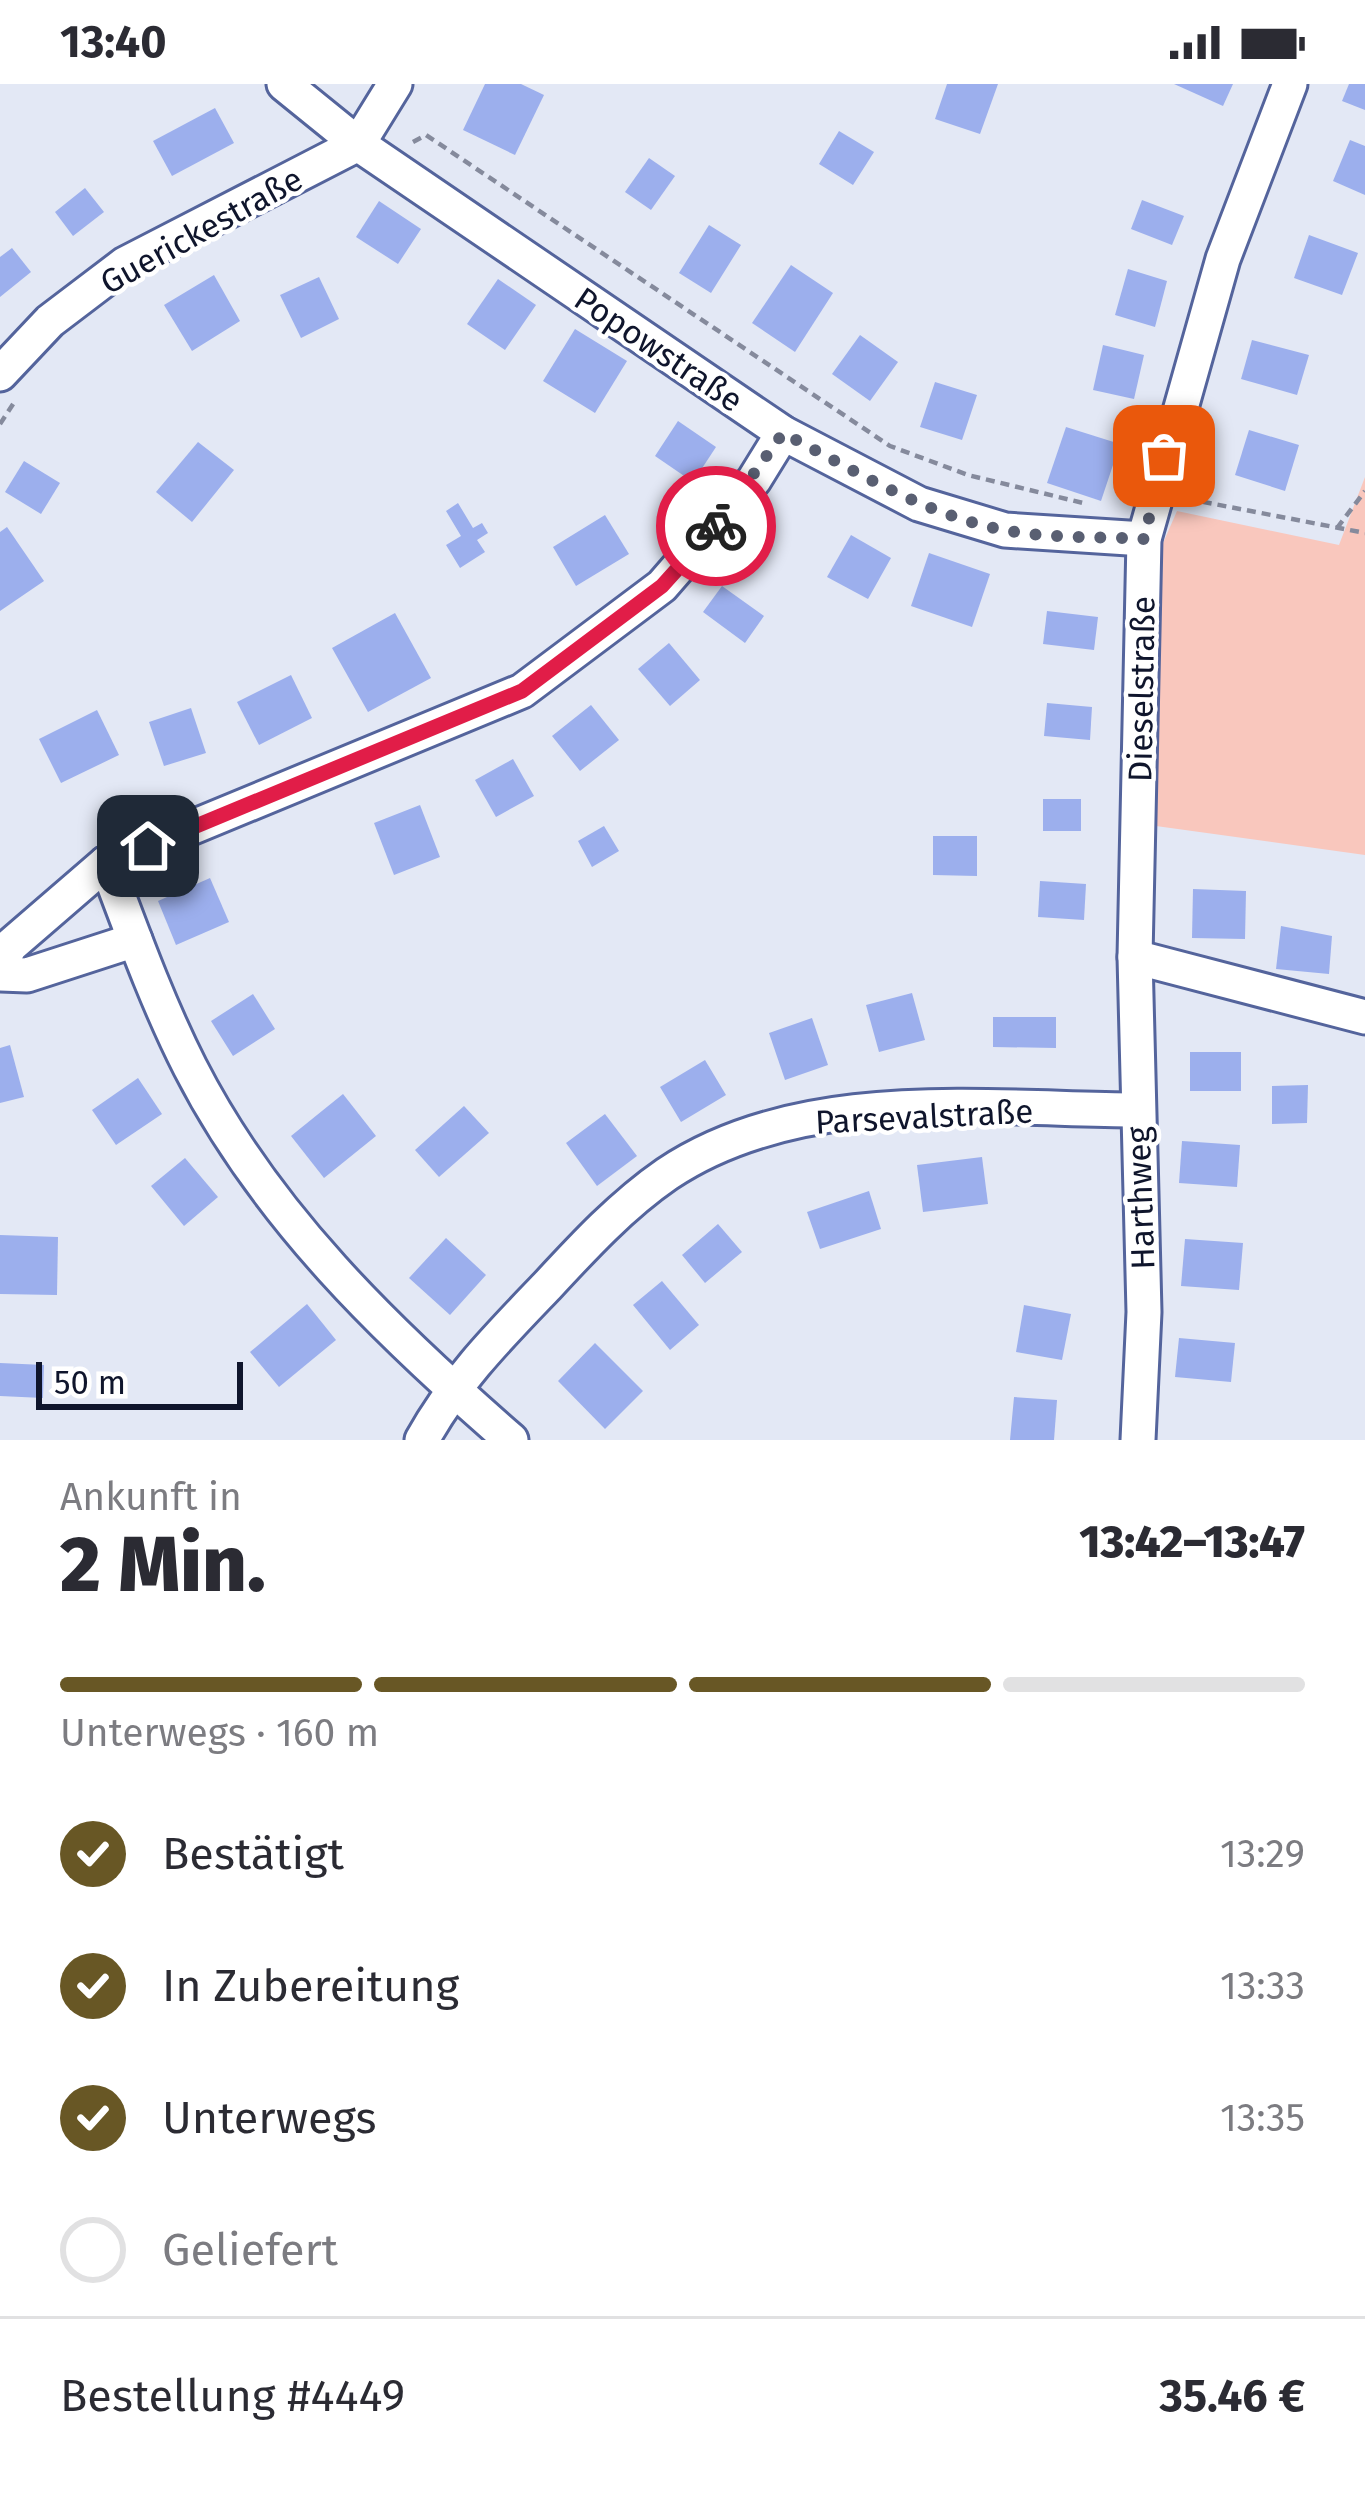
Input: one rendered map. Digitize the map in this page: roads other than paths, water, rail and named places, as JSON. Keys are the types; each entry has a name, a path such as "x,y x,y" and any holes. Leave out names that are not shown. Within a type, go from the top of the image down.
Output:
{"street":[{"name":"Popowstraße","path":"284,84 370,152 783,433 919,504 1005,530 1144,539"},
{"path":"370,152 395,84"},
{"name":"Dieselstraße","path":"1135,957 1144,539 1152,495 1222,259 1290,84"},
{"name":"Guerickestraße","path":"12,382 50,321 125,264 370,152"},
{"path":"135,940 27,976 0,969 10,946 106,863 522,691 662,586 754,480 783,433"},
{"path":"106,863 190,1068 264,1186 352,1295 512,1440"},
{"path":"1135,957 1365,1017"},
{"name":"Harthweg","path":"1135,957 1144,1312 1138,1440"},
{"name":"Parsevalstraße","path":"422,1440 451,1388 602,1227 668,1174 743,1135 828,1116 932,1108 1137,1110"}]}
